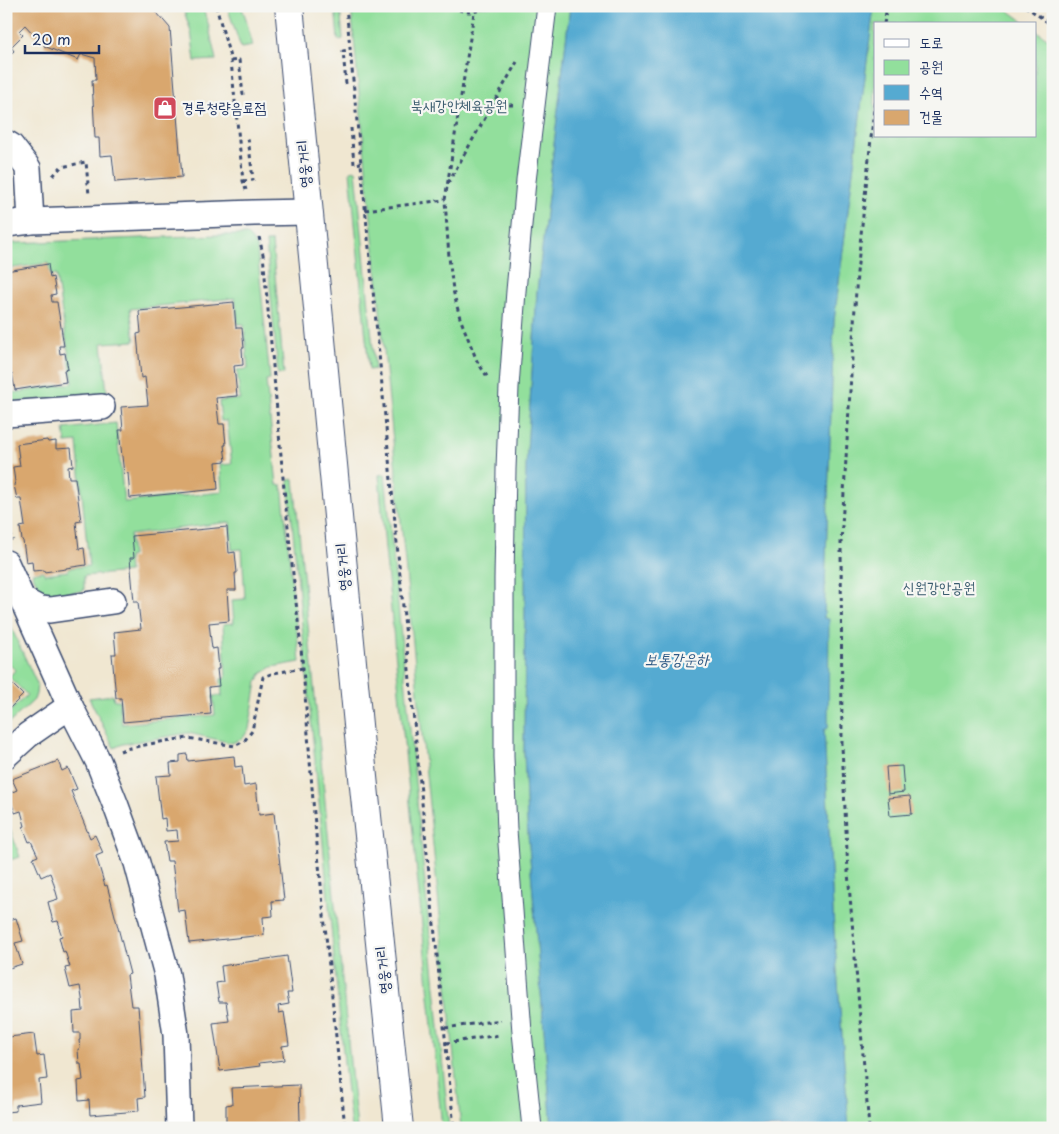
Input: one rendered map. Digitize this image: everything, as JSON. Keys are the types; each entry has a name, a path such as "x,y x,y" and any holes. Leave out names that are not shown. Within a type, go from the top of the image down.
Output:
{"main road":[{"name":"영웅거리","path":"289,6 398,1128"}],"street":[{"path":"532,1128 522,1032 506,830 504,549 509,403 516,291 546,6"},
{"path":"6,143 11,146 28,168 30,221"},
{"path":"6,224 30,221 309,212"},
{"path":"6,414 102,407"},
{"path":"6,563 70,706 98,760 137,863 167,974 176,1034 180,1128"},
{"path":"23,600 40,609 50,610 113,601"},
{"path":"6,754 28,735 70,706"}],"path":[{"path":"216,6 231,61 243,181 254,213 262,254 303,668 314,814 345,1128"},
{"path":"346,6 454,1128"},
{"path":"452,6 460,11 474,12 488,6"},
{"path":"475,6 445,200 448,257 460,318 477,361 488,378 509,403"},
{"path":"884,22 887,6"},
{"path":"1025,6 1053,26"},
{"path":"346,84 343,51 350,50"},
{"path":"447,185 521,55"},
{"path":"231,61 239,60 244,95"},
{"path":"869,1128 847,862 842,746 841,542 857,273 874,110"},
{"path":"351,128 354,164 361,163"},
{"path":"243,181 253,180 248,137"},
{"path":"86,162 90,203"},
{"path":"365,210 445,200"},
{"path":"98,760 125,749 188,738 235,746 245,740 252,731 263,677 274,672 303,668"},
{"path":"445,1028 498,1020"},
{"path":"446,1043 499,1035"}],"green space":[{"path":"182,6 202,6 208,23 216,60 195,61 191,31"},
{"path":"227,6 241,6 253,46 241,48"},
{"path":"335,6 340,6 343,39 338,40"},
{"name":"북새강안체육공원","path":"351,6 570,6 537,292 526,467 524,752 527,821 552,1128 461,1128"},
{"name":"신원강안공원","path":"874,6 1002,6 1024,22 874,22 874,138 1036,138 1036,31 1053,42 1053,1128 849,1128 834,931 824,729 828,728 824,618 834,321"},
{"path":"356,170 375,369 369,370 350,171"},
{"path":"247,235 257,248 270,379 266,380 277,485 282,485 300,662 272,667 261,674 257,682 249,729 243,738 232,743 188,733 123,744 114,748 89,698 113,695 114,700 119,700 122,724 215,715 213,696 222,696 221,679 226,678 223,624 234,623 232,600 245,599 242,549 232,550 230,522 130,535 132,556 128,557 129,572 84,576 84,591 60,594 47,592 41,588 32,573 43,571 44,574 68,571 68,568 89,566 77,442 66,443 64,429 116,423 124,502 222,492 220,465 232,464 227,421 221,421 219,401 240,399 237,370 248,369 244,324 238,324 235,298 130,309 135,341 102,343 107,393 6,402 6,372 7,377 11,377 13,393 73,383 56,275 51,276 48,263 6,269 6,245 14,243"},
{"path":"266,242 272,242 284,374 278,374"},
{"path":"385,474 449,1128 442,1128 385,549 379,475"},
{"path":"294,479 357,1128 351,1128 346,1083 288,480"},
{"path":"6,616 37,684 34,700 6,726 6,715 27,695 9,677 15,670 6,661"},
{"path":"6,818 20,857 6,861"}],"water":[{"name":"보통강운하","path":"570,6 874,6 834,321 824,618 829,619 828,728 824,730 834,931 849,1128 552,1128 527,821 524,752 526,467 537,292"}],"building":[{"path":"6,6 151,6 170,28 182,177 115,182 112,155 100,156 99,138 95,138 92,80 96,80 95,58 81,54 78,60 44,46 46,40 34,35 25,25 19,31 23,35 11,47 14,51 6,58"},
{"path":"48,264 50,278 53,277 56,294 51,295 52,302 57,302 64,346 59,346 60,354 65,353 68,369 64,370 66,382 15,390 12,373 10,374 8,361 6,361 6,271"},
{"path":"234,302 236,328 242,328 243,365 234,366 237,396 216,398 219,424 224,424 226,445 224,445 226,461 216,462 218,489 130,498 128,473 124,474 119,430 123,430 121,407 148,405 145,377 141,378 137,334 141,333 139,311"},
{"path":"47,440 48,442 56,441 56,449 71,448 73,466 68,467 69,478 75,478 81,521 76,522 79,549 84,548 86,565 44,572 44,570 33,571 32,561 26,562 20,527 25,526 21,499 17,499 14,485 13,467 20,466 17,444"},
{"path":"227,527 229,553 235,552 236,590 227,590 229,621 209,623 212,649 217,648 219,669 217,669 219,686 209,687 211,714 123,722 121,698 116,698 112,654 116,654 114,632 141,629 138,602 134,602 130,558 134,558 132,536"},
{"path":"6,678 23,695 6,712"},
{"path":"187,754 188,761 234,756 235,767 242,766 244,786 256,784 259,815 274,813 284,900 272,901 273,916 263,917 264,935 189,943 185,910 178,911 172,861 167,861 164,842 178,841 177,830 166,831 165,818 161,819 156,776 171,775 170,763 180,762 180,755"},
{"path":"58,761 62,771 68,768 77,789 71,791 90,838 95,835 103,853 96,856 105,886 107,885 130,974 127,975 131,1006 138,1006 145,1097 138,1098 139,1111 90,1115 89,1100 79,1101 78,1081 83,1080 78,1049 80,1049 80,1033 74,1033 73,1012 83,1011 80,986 70,988 65,968 70,967 59,937 62,936 60,927 58,921 53,922 48,902 58,899 50,873 41,877 33,858 38,856 31,841 29,842 23,827 25,826 21,811 15,813 8,794 17,790 12,779"},
{"path":"902,766 904,792 888,794 886,767"},
{"path":"910,796 912,814 890,816 888,798"},
{"path":"6,914 9,920 16,918 23,941 15,943 22,964 6,969"},
{"path":"287,956 292,993 287,993 289,1004 278,1006 279,1013 284,1012 289,1045 282,1046 284,1060 259,1063 260,1066 220,1071 213,1023 229,1021 226,1002 219,1002 216,983 223,982 221,966"},
{"path":"6,1031 8,1031 9,1037 34,1034 37,1056 44,1055 47,1079 39,1080 41,1102 16,1105 16,1111 6,1112"},
{"path":"299,1085 300,1122 295,1122 295,1128 233,1128 233,1124 226,1124 226,1105 232,1104 231,1088"}],"place":[{"name":"경루청량음료점","path":"165,108"}]}
